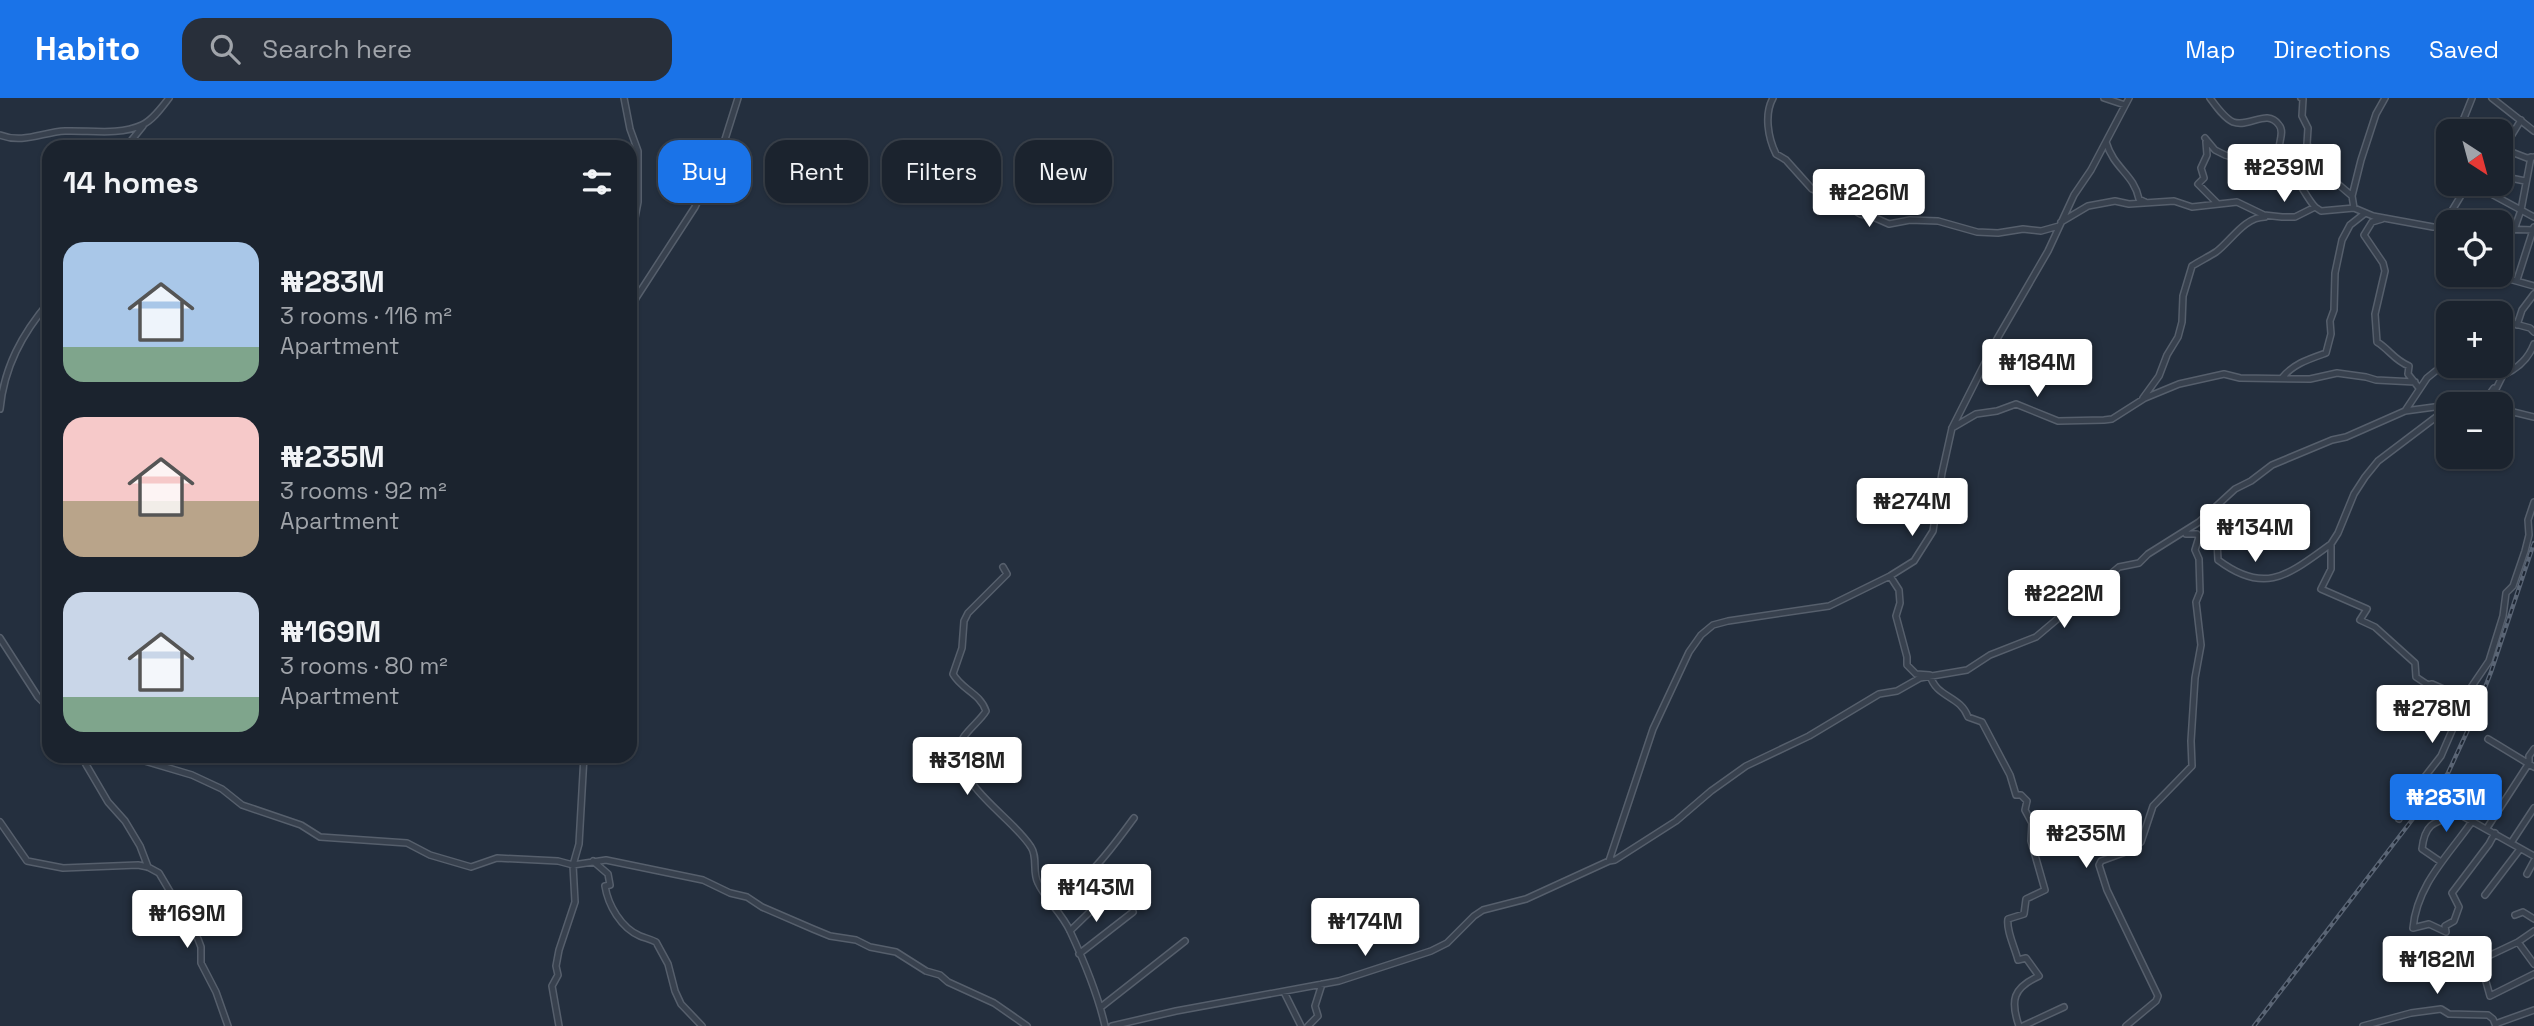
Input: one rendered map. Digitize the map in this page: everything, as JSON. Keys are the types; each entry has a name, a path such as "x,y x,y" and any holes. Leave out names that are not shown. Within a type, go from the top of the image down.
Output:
{"street":[{"path":"132,140 169,98"},
{"path":"624,98 634,140"},
{"path":"637,296 695,207 721,152 738,98"},
{"path":"1773,98 1768,108 1768,128 1776,154 1786,160 1812,189 1837,199 1860,214 1889,224 1910,220 1945,222 1976,232 1998,233 2023,229 2041,231 2060,224 2088,206 2115,201 2129,204 2174,201 2192,207 2237,202 2264,215 2282,217"},
{"path":"2105,98 2125,105"},
{"path":"1609,860 1653,729 1689,652 1702,635 1713,625 1728,621 1829,606 1914,561 1933,531 1952,428 1997,339 2048,251 2074,195 2129,98"},
{"path":"2210,98 2235,122 2253,122 2265,117 2280,125 2282,132 2279,150 2285,168 2321,211 2354,208 2364,214 2436,226"},
{"path":"2301,98 2302,116 2308,128 2307,144 2325,173 2352,196"},
{"path":"2354,208 2352,196 2361,160 2376,114 2385,98"},
{"path":"2464,119 2472,98"},
{"path":"2492,98 2534,131"},
{"path":"2513,133 2521,120"},
{"path":"0,135 27,138 65,131 102,132 145,124"},
{"path":"2217,203 2198,184 2204,178 2201,168 2207,155 2205,138 2215,150 2225,155 2259,170 2275,169 2289,179 2296,179"},
{"path":"2106,141 2112,159 2138,189 2139,199 2148,203"},
{"path":"637,148 637,209"},
{"path":"2513,153 2533,157 2525,181 2521,210 2513,221"},
{"path":"2513,178 2525,181"},
{"path":"2495,196 2534,217"},
{"path":"2140,402 2160,376 2167,355 2178,337 2182,322 2183,296 2192,266 2216,252 2240,229 2259,217 2295,216 2315,207"},
{"path":"2282,378 2300,362 2326,353 2331,334 2335,273 2342,240 2350,225 2364,214"},
{"path":"2386,218 2372,222 2364,232 2365,240 2384,263 2385,271 2375,314 2377,342 2397,361 2409,366 2408,374 2417,385"},
{"path":"2513,230 2534,229 2517,280"},
{"path":"2513,279 2534,286"},
{"path":"2517,325 2522,310 2534,293"},
{"path":"0,409 4,382 12,358 42,311"},
{"path":"2513,324 2530,328 2534,332"},
{"path":"2491,392 2496,389 2503,375 2517,370 2532,351 2534,344"},
{"path":"2405,411 2417,385 2436,370"},
{"path":"1952,428 1976,414 1997,411 2016,404 2043,417 2065,422 2112,419 2140,402 2179,384 2224,374 2240,378 2315,379 2337,373 2417,385"},
{"path":"1112,1026 1176,1011 1322,984 1432,951 1447,943 1474,916 1483,911 1526,899 1609,860 1615,860 1676,821 1711,791 1763,757 1809,736 1879,694 1897,691 1920,678 1967,670 1990,655 2036,637 2119,567 2138,563 2148,554 2180,536 2235,489 2272,465 2405,411 2436,407"},
{"path":"2513,412 2534,417"},
{"path":"2180,536 2188,533 2209,534 2217,541 2218,560 2244,576 2265,578 2287,574 2331,544 2354,494 2372,467 2436,417"},
{"path":"2399,820 2403,801 2441,756 2466,699 2489,661 2503,616 2506,593 2512,586 2529,534 2528,520 2534,502"},
{"path":"2126,1026 2156,1002 2158,996 2107,890 2099,865 2101,861 2123,853 2141,842 2148,815 2158,799 2192,766 2195,678 2201,645 2196,602 2200,592 2199,559 2195,550 2203,519"},
{"path":"2331,544 2331,569 2321,589 2367,609 2360,620 2375,627 2416,663 2416,677 2428,685 2432,684 2466,699"},
{"path":"1003,567 1007,573 968,613 964,621 962,648 953,674 962,686 981,700 986,711 963,738 959,751 964,768 981,794 1034,849 1037,882 1070,931 1101,1007 1105,1026"},
{"path":"1890,576 1899,590 1900,603 1896,616 1907,665 1916,674 1930,676"},
{"path":"0,638 42,701"},
{"path":"1930,676 1938,689 1961,703 1968,717 1982,722 2010,775 2016,794 2021,794 2026,801 2025,810 2032,823 2031,841 2045,890 2025,900 2024,914 2008,919 2007,928 2018,960 2026,958 2039,976 2024,983 2014,1000 2013,1010 2021,1026 2063,1007"},
{"path":"2488,739 2532,765"},
{"path":"2532,765 2529,756 2534,749"},
{"path":"85,763 107,802 125,821 148,866"},
{"path":"152,763 192,775 216,786 242,805 296,823 320,837 407,843 430,855 471,867 505,858 558,861 573,865 593,861 619,861 653,871 702,880 730,893 747,897 762,907 830,936 856,940 870,947 896,952 926,971 940,975 948,982 994,1003 1027,1026"},
{"path":"559,1026 552,986 558,975 556,967 559,950 575,902 573,865 579,844 584,763"},
{"path":"2487,828 2532,765"},
{"path":"2511,843 2534,808"},
{"path":"2441,862 2422,849 2424,836 2434,822 2459,814 2534,858 2527,874"},
{"path":"1054,904 1096,866 1119,836 1126,832 1134,818"},
{"path":"2473,820 2441,862 2419,898 2413,926 2415,929 2429,924 2446,932 2445,926 2454,921 2459,907 2452,893 2495,833"},
{"path":"0,822 27,861 63,868 123,864 148,866 159,873 198,939 201,963 216,992 228,1026"},
{"path":"2485,895 2520,849"},
{"path":"593,861 608,874 610,885 605,886 607,901 614,912 638,935 656,942 668,964 681,1004 702,1026"},
{"path":"1070,931 1104,898"},
{"path":"1079,954 1133,912"},
{"path":"2515,915 2523,912 2534,919"},
{"path":"2534,931 2518,942 2480,960 2490,996 2534,974"},
{"path":"1101,1007 1185,942"},
{"path":"2518,942 2534,964"},
{"path":"1308,1026 1318,1016 1315,1006 1322,984"},
{"path":"1284,992 1301,1026"},
{"path":"2363,1026 2411,1013 2441,1009 2449,1014 2488,1015 2496,1025 2534,1010"}],"railway":[{"path":"2254,1026 2448,773 2491,672 2534,543"}]}
